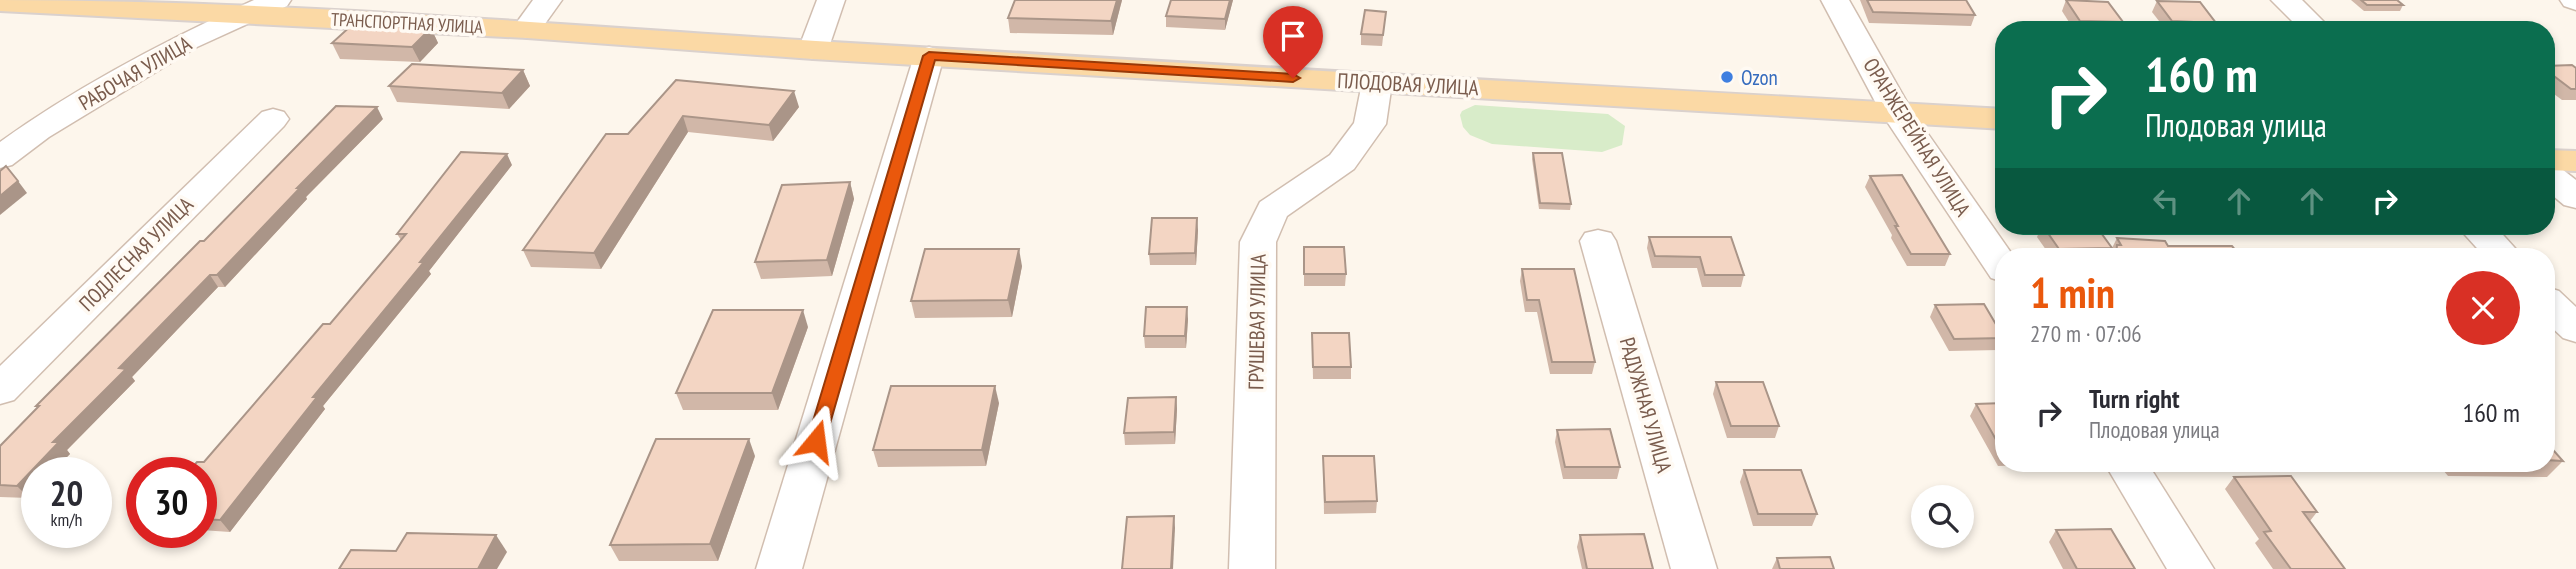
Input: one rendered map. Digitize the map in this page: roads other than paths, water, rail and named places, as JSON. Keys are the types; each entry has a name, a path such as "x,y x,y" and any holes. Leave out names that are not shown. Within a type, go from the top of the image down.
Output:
{"main road":[{"name":"ТРАНСПОРТНАЯ УЛИЦА","path":"0,2 527,29 813,50"},
{"name":"ПЛОДОВАЯ УЛИЦА","path":"813,50 1995,118"},
{"path":"2555,160 2576,161"}],"street":[{"name":"РАБОЧАЯ УЛИЦА","path":"0,158 38,130 187,41 277,0"},
{"path":"527,29 548,0"},
{"path":"813,50 831,0"},
{"name":"ОРАНЖЕРЕЙНАЯ УЛИЦА","path":"1835,0 1896,111 1995,257"},
{"path":"2285,0 2308,21"},
{"path":"779,569 929,56"},
{"name":"ГРУШЕВАЯ УЛИЦА","path":"1252,569 1258,242 1272,210 1342,162 1370,124 1377,83"},
{"name":"ПОДЛЕСНАЯ УЛИЦА","path":"0,390 273,119"},
{"path":"2555,180 2576,197"},
{"path":"2484,235 2496,248"},
{"name":"РАДУЖНАЯ УЛИЦА","path":"1598,241 1694,569"},
{"path":"2555,309 2576,329"},
{"path":"2131,472 2191,569"}],"place":[{"name":"Ozon","path":"1727,77"}]}
